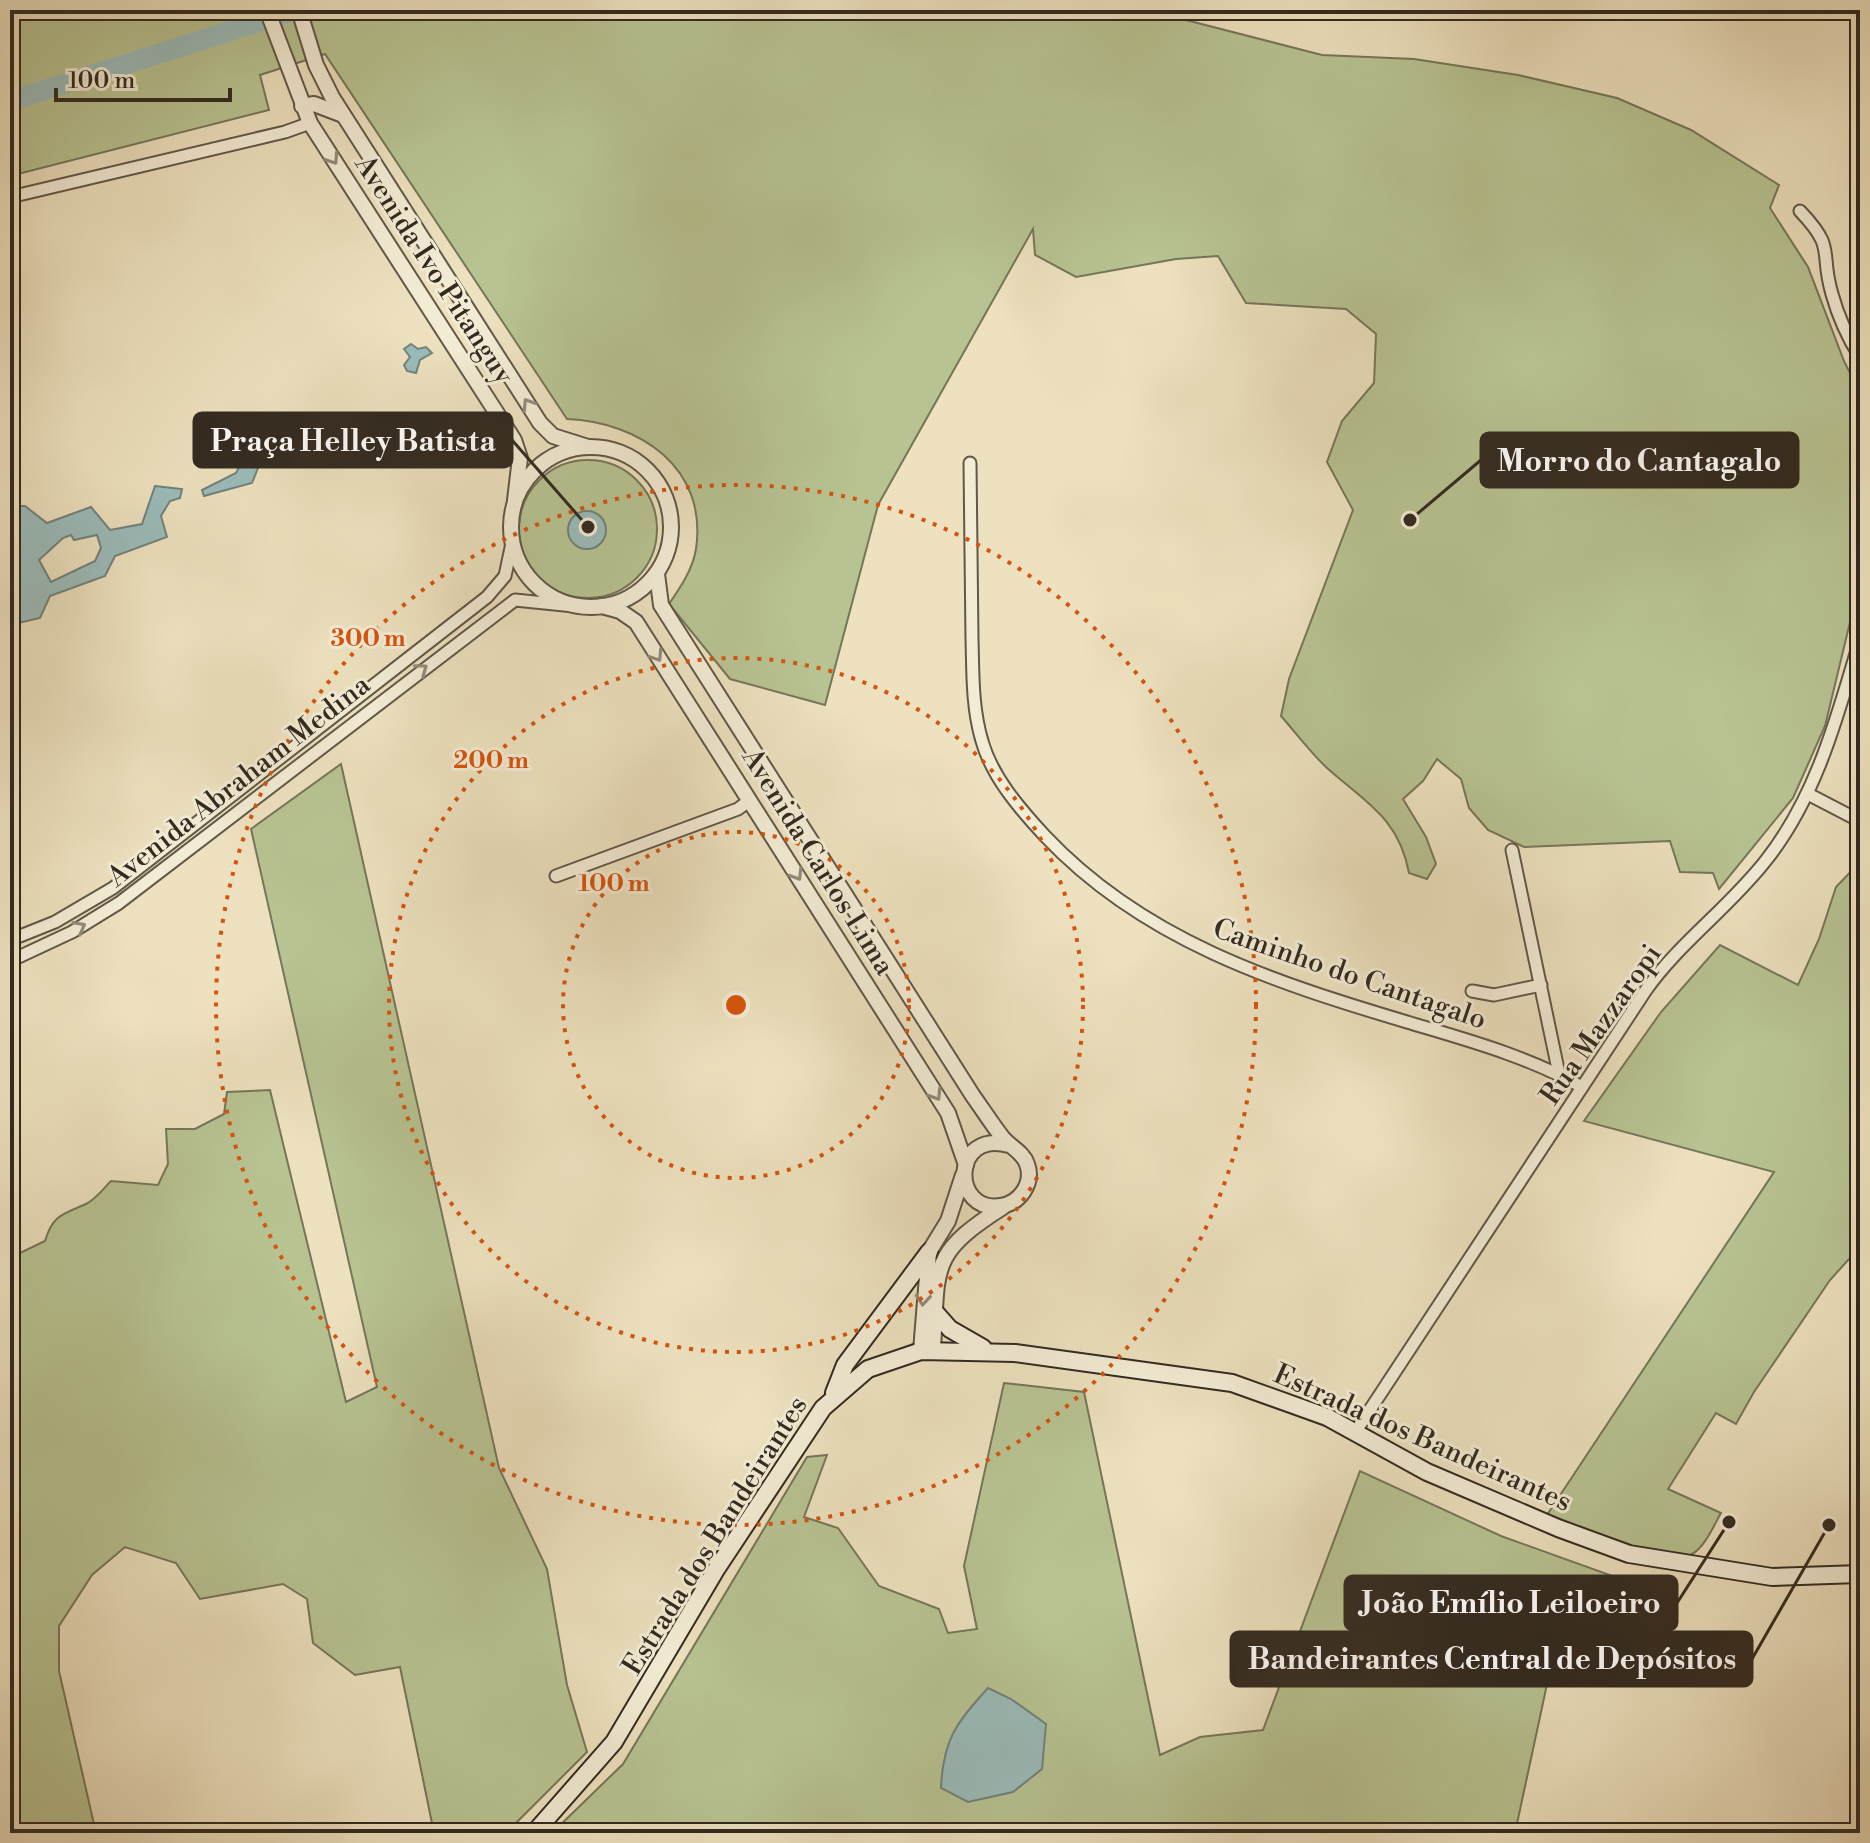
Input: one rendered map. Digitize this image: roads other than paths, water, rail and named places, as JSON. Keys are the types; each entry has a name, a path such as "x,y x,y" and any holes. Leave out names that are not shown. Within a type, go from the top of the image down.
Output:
{"main road":[{"path":"833,1398 845,1365 929,1252"},
{"path":"935,1312 950,1329 987,1351"},
{"name":"Estrada dos Bandeirantes","path":"534,1833 614,1742 717,1568 833,1398 868,1369 927,1350 987,1351 1232,1383 1294,1403 1356,1431 1427,1472 1558,1528 1629,1554 1772,1577 1860,1574"}],"street":[{"name":"Avenida Ivo Pitanguy","path":"267,10 287,70 310,123 514,440 520,458 515,500"},
{"name":"Avenida Ivo Pitanguy","path":"299,10 316,65 343,115 546,431 588,447"},
{"path":"302,106 314,104 343,115"},
{"path":"10,197 285,132 310,123"},
{"path":"1800,211 1820,232 1827,246 1831,292 1857,353"},
{"path":"1857,353 1860,308"},
{"path":"588,447 610,449 631,457 649,471 662,489 670,510 672,532 667,554 657,574 623,601 602,606 574,606 536,585 524,571 512,543 515,500 524,482 550,458 588,447"},
{"name":"Caminho do Cantagalo","path":"970,463 974,694 979,731 994,771 1027,816 1065,857 1144,918 1212,956 1404,1021 1492,1046 1582,1087"},
{"name":"Avenida Abraham Medina","path":"10,940 65,917 113,888 487,597 505,576 512,543"},
{"name":"Avenida Carlos Lima","path":"657,574 661,605 973,1096 1009,1145 1022,1154 1029,1175 1021,1195 950,1245 939,1273 927,1350"},
{"name":"Avenida Abraham Medina","path":"10,961 72,932 119,903 515,600 574,606"},
{"name":"Avenida Carlos Lima","path":"602,606 620,611 636,622 948,1113 974,1198 993,1207 1003,1206"},
{"name":"Rua Mazzaropi","path":"1356,1431 1660,972 1721,912 1768,858 1808,794 1832,734 1860,640"},
{"path":"1808,794 1860,821"},
{"path":"556,876 738,809 750,800"},
{"path":"1512,850 1559,1074"},
{"path":"1472,991 1494,995 1541,985"},
{"path":"927,1350 929,1252 948,1221 970,1155 982,1145 992,1142 1009,1145"}],"water":[{"path":"411,344 418,349 426,347 432,353 420,360 416,373 407,371 404,365 410,357 404,349"},
{"path":"297,428 302,431 286,457 260,463 252,483 204,496 202,490 236,473 245,456 281,443"},
{"path":"155,486 182,489 180,498 170,501 161,516 167,537 115,556 105,576 50,596 40,618 10,625 12,506 25,506 47,523 91,507 110,530 142,524","holes":["71,535 74,540 97,535 101,548 95,561 51,582 39,560 63,538"]},
{"path":"587,511 600,517 606,530 600,543 587,549 574,543 568,530 574,517"},
{"path":"988,1688 1011,1699 1046,1724 1042,1769 1013,1792 968,1802 941,1788 942,1771 953,1733"}],"waterway":[{"path":"10,101 296,10"}],"place":[{"name":"Morro do Cantagalo","path":"1410,520"},
{"name":"Praça Helley Batista","path":"588,527"},
{"name":"João Emílio Leiloeiro","path":"1729,1522"},
{"name":"Bandeirantes Central de Depósitos","path":"1829,1525"}]}
